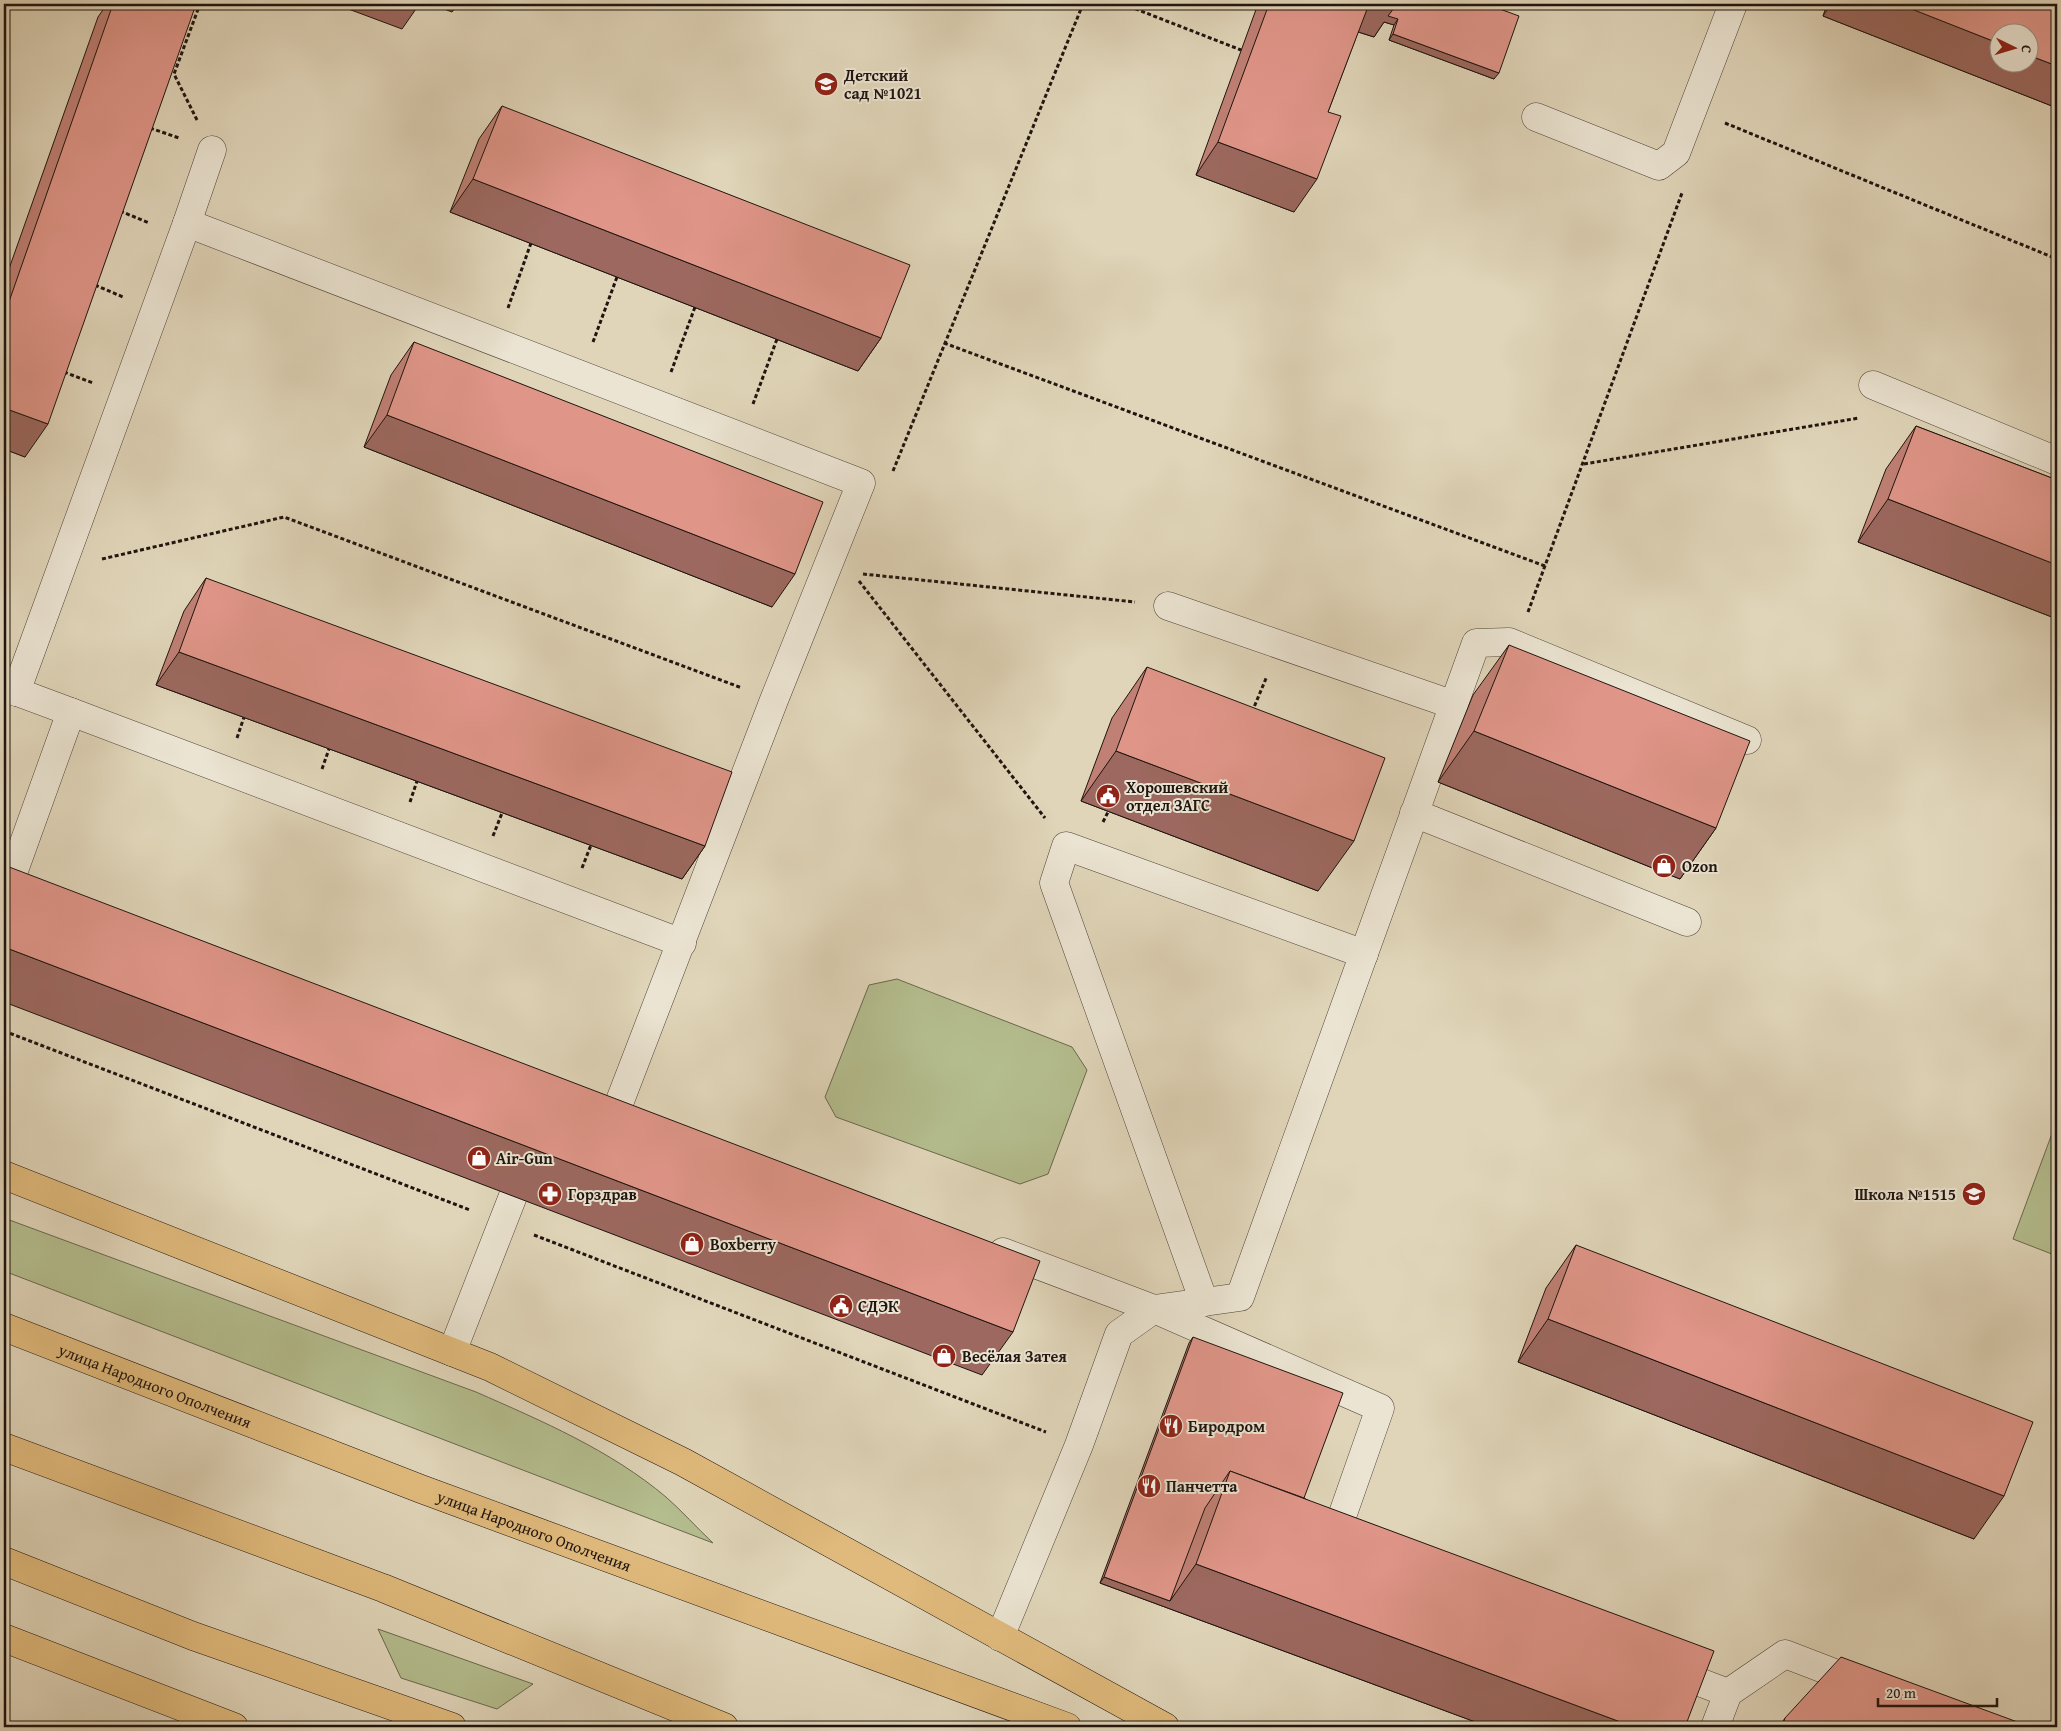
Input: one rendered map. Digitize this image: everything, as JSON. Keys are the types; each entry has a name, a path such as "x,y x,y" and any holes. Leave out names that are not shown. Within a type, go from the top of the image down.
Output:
{"main road":[{"path":"4,1175 490,1367 683,1462 1165,1727"},
{"name":"улица Народного Ополчения","path":"4,1327 421,1489 1067,1727"},
{"path":"4,1447 383,1588 724,1727"},
{"path":"4,1561 192,1636 452,1727"},
{"path":"4,1638 234,1727"}],"lane":[{"path":"1536,117 1659,166 1676,153 1733,4"},
{"path":"212,150 62,568 10,689 682,943"},
{"path":"187,223 861,483 774,700 618,1106"},
{"path":"1873,384 2057,461"},
{"path":"1168,606 1454,705"},
{"path":"1000,1637 1079,1445 1119,1334 1154,1309 1240,1297 1476,643 1509,642 1747,740"},
{"path":"38,886 8,874 71,712"},
{"path":"1414,813 1687,922"},
{"path":"1204,1302 1054,883 1066,846 1364,954"},
{"path":"592,1096 643,1115"},
{"path":"452,1352 513,1196"},
{"path":"978,1242 1154,1309 1380,1408 1332,1545 1359,1555"},
{"path":"1715,1727 1728,1693 1785,1654 1889,1694"},
{"path":"1645,1662 1728,1693"}],"path":[{"path":"200,4 174,74 212,150"},
{"path":"893,472 1083,4"},
{"path":"1123,4 1241,50"},
{"path":"1720,121 2057,259"},
{"path":"1516,645 1682,192"},
{"path":"944,343 1545,566"},
{"path":"1583,464 1868,416"},
{"path":"62,568 284,517 774,700"},
{"path":"863,574 1168,606"},
{"path":"859,581 1066,846"},
{"path":"1250,717 1280,644"},
{"path":"4,1031 1079,1445"}],"green space":[{"path":"897,979 1072,1047 1087,1070 1048,1174 1020,1184 836,1117 825,1097 869,985"},
{"path":"2057,1120 2057,1256 2013,1239"},
{"path":"4,1218 476,1392 526,1414 599,1451 644,1480 672,1502 713,1543 4,1271"},
{"path":"378,1629 533,1684 497,1709 401,1678"}],"building":[{"path":"113,4 177,4 194,10 48,424 4,408 4,316"},
{"path":"1269,4 1369,4 1328,112 1341,116 1317,179 1218,142"},
{"path":"1397,4 1486,4 1519,16 1499,73 1393,34 1398,19 1388,16"},
{"path":"1899,4 2057,4 2057,66 2038,59 2038,22 1988,22 1988,39"},
{"path":"502,106 910,265 881,338 473,179"},
{"path":"414,342 823,502 795,574 387,415"},
{"path":"1916,426 2057,480 2057,565 1888,499"},
{"path":"206,578 732,772 705,846 179,652"},
{"path":"1509,645 1750,741 1716,828 1474,731"},
{"path":"1147,667 1385,758 1354,841 1116,751"},
{"path":"4,865 1040,1261 1013,1332 4,947"},
{"path":"1576,1245 2033,1422 2004,1496 1548,1319"},
{"path":"1193,1337 1343,1393 1304,1498 1230,1471 1205,1508 1170,1601 1104,1577"},
{"path":"1230,1471 1714,1651 1685,1727 1634,1727 1196,1564"},
{"path":"1841,1657 2031,1727 1782,1727 1785,1718"}],"place":[{"name":"Детский сад №1021","path":"826,84"},
{"name":"Хорошевский отдел ЗАГС","path":"1108,796"},
{"name":"Ozon","path":"1664,866"},
{"name":"Air-Gun","path":"479,1158"},
{"name":"Горздрав","path":"550,1194"},
{"name":"Школа №1515","path":"1974,1194"},
{"name":"Boxberry","path":"692,1244"},
{"name":"СДЭК","path":"841,1306"},
{"name":"Весёлая Затея","path":"944,1356"},
{"name":"Биродром","path":"1171,1426"},
{"name":"Панчетта","path":"1149,1486"}]}
